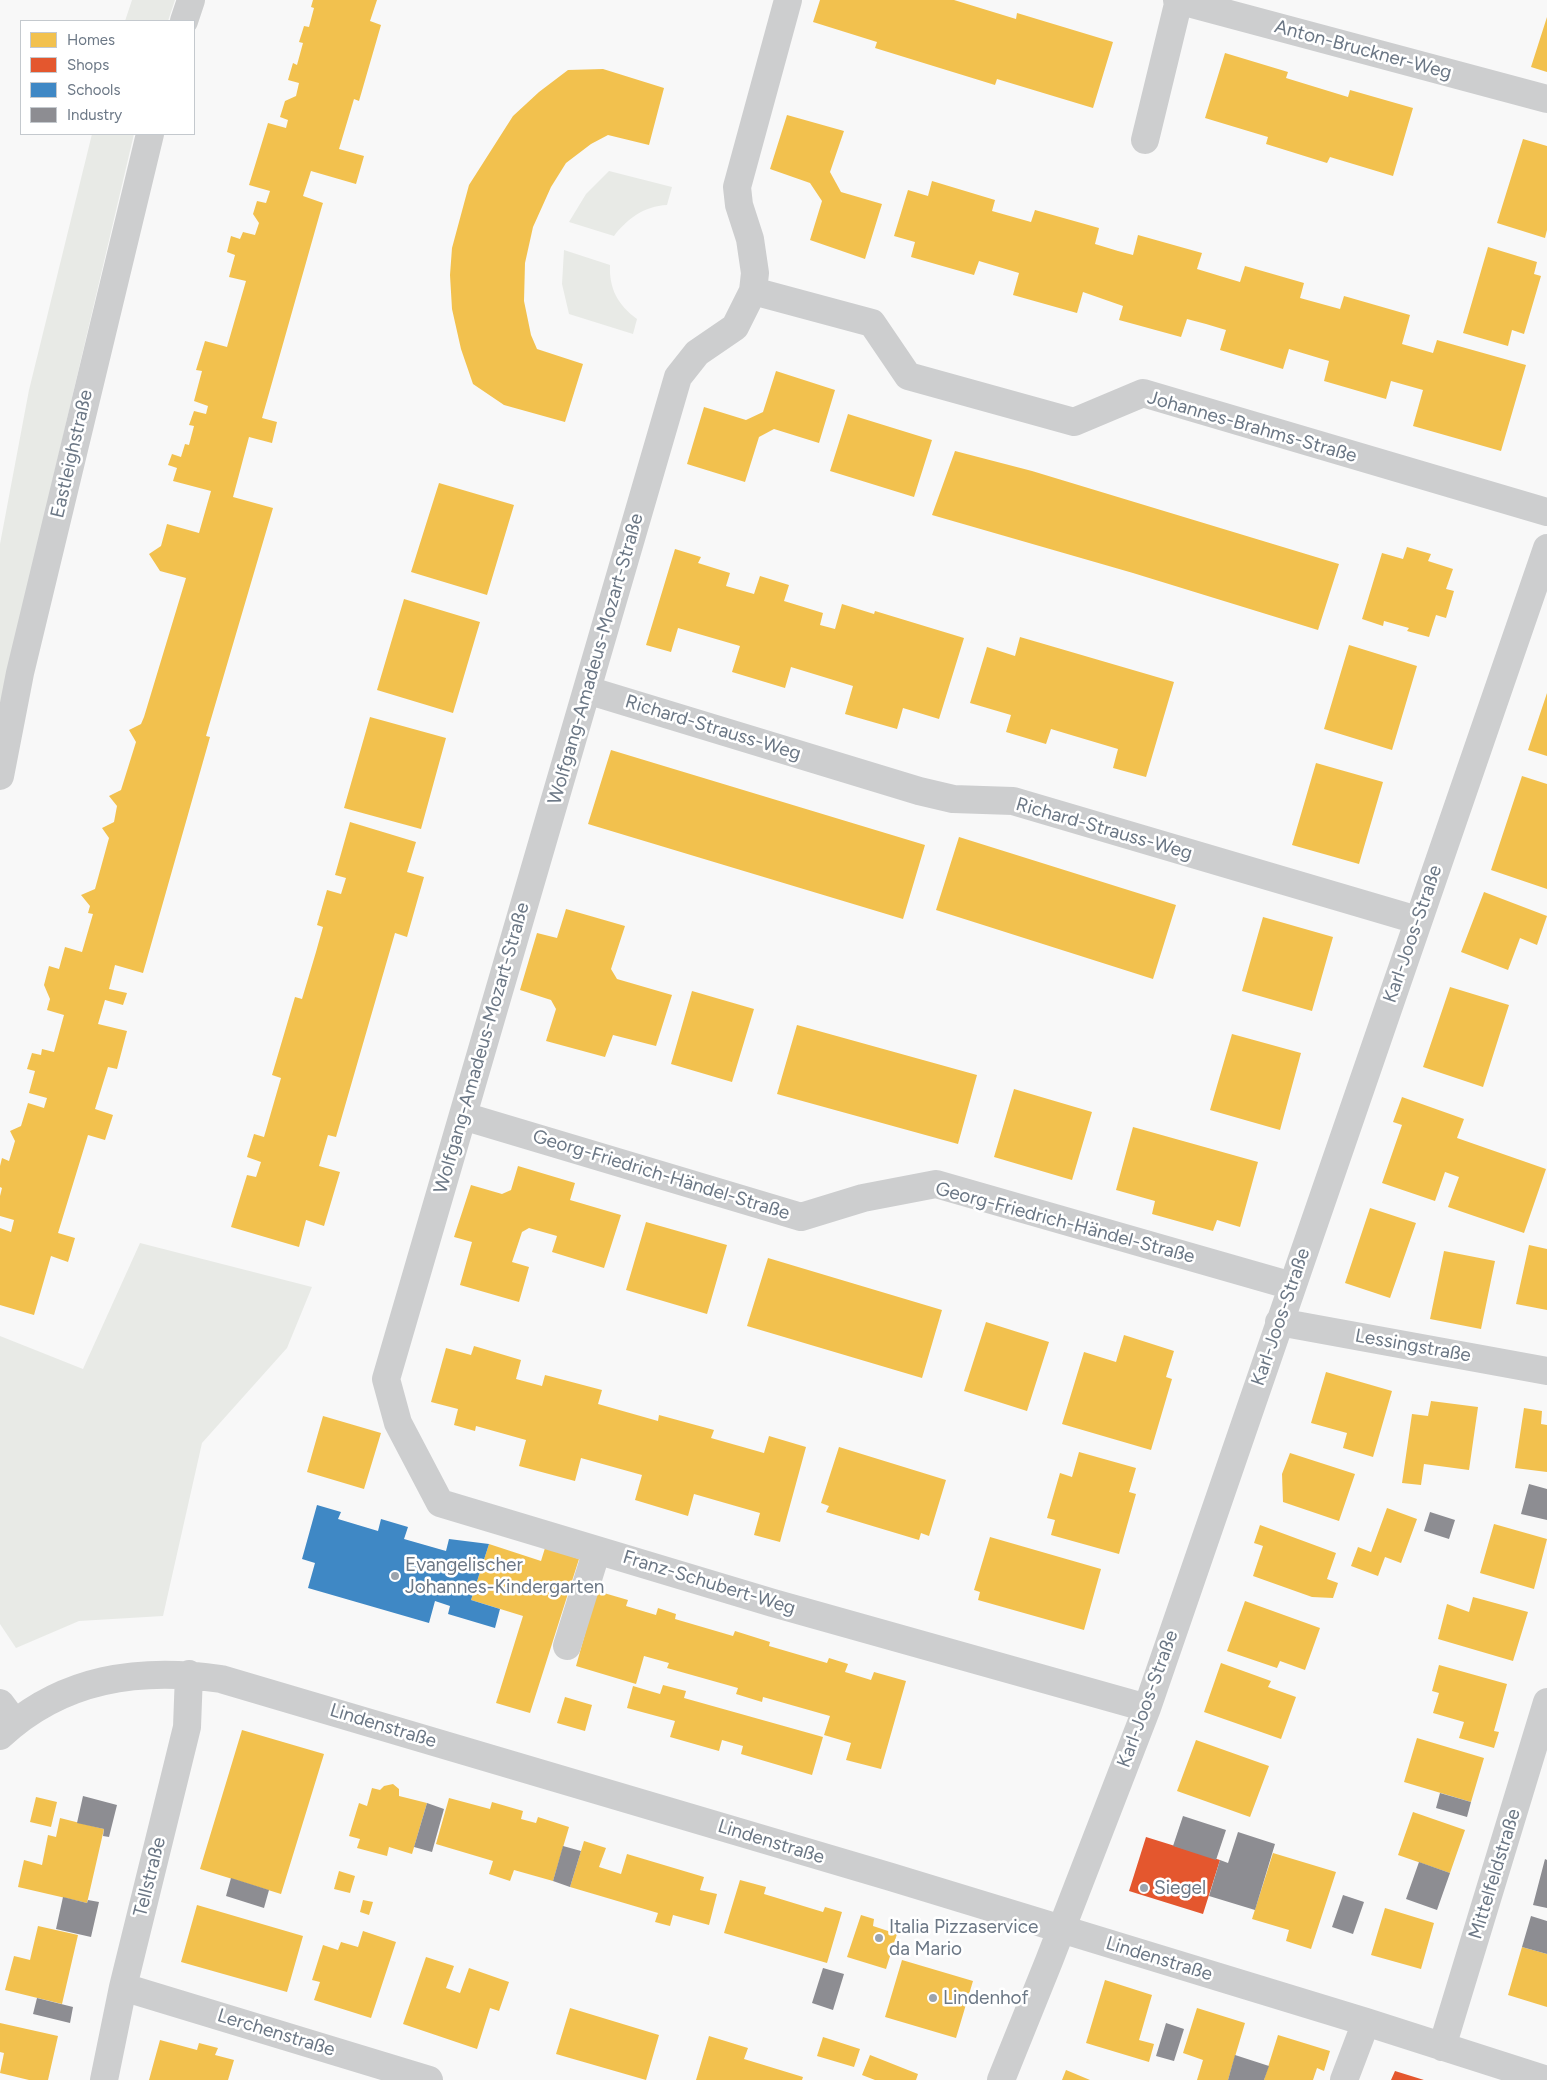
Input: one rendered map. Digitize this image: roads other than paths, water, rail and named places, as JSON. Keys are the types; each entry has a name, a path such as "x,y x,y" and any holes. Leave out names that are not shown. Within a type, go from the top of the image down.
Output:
{"street":[{"path":"184,20 191,0"},
{"name":"Wolfgang-Amadeus-Mozart-Straße","path":"397,1342 678,377 697,353 736,327 753,291 754,273 750,239 739,205 737,187 788,0"},
{"name":"Anton-Bruckner-Weg","path":"1145,140 1178,0 1547,99"},
{"name":"Eastleighstraße","path":"0,776 23,664 150,135"},
{"name":"Johannes-Brahms-Straße","path":"753,291 872,323 908,376 1074,422 1143,393 1547,512"},
{"name":"Karl-Joos-Straße","path":"1001,2080 1062,1929 1147,1708 1547,548"},
{"name":"Richard-Strauss-Weg","path":"587,690 919,791 953,799 1013,801 1418,920"},
{"name":"Georg-Friedrich-Händel-Straße","path":"463,1116 801,1217 863,1198 936,1184 1292,1286"},
{"name":"Lessingstraße","path":"1279,1322 1547,1371"},
{"name":"Franz-Schubert-Weg","path":"397,1342 386,1379 398,1423 440,1503 942,1652 1147,1708"},
{"path":"567,1646 597,1550"},
{"name":"Lindenstraße","path":"5,1721 68,1691 100,1682 150,1675 189,1674 221,1678 1062,1929 1366,2022 1547,2080"},
{"name":"Tellstraße","path":"104,2080 123,1987 187,1727 189,1674"},
{"name":"Mittelfeldstraße","path":"1442,2047 1547,1702"},
{"name":"Lerchenstraße","path":"123,1987 429,2080"},
{"path":"1344,2080 1366,2022"}],"place":[{"name":"Evangelischer Johannes-Kindergarten","path":"395,1576"},
{"name":"Siegel","path":"1144,1888"},
{"name":"Italia Pizzaservice da Mario","path":"879,1938"},
{"name":"Lindenhof","path":"933,1998"}]}
